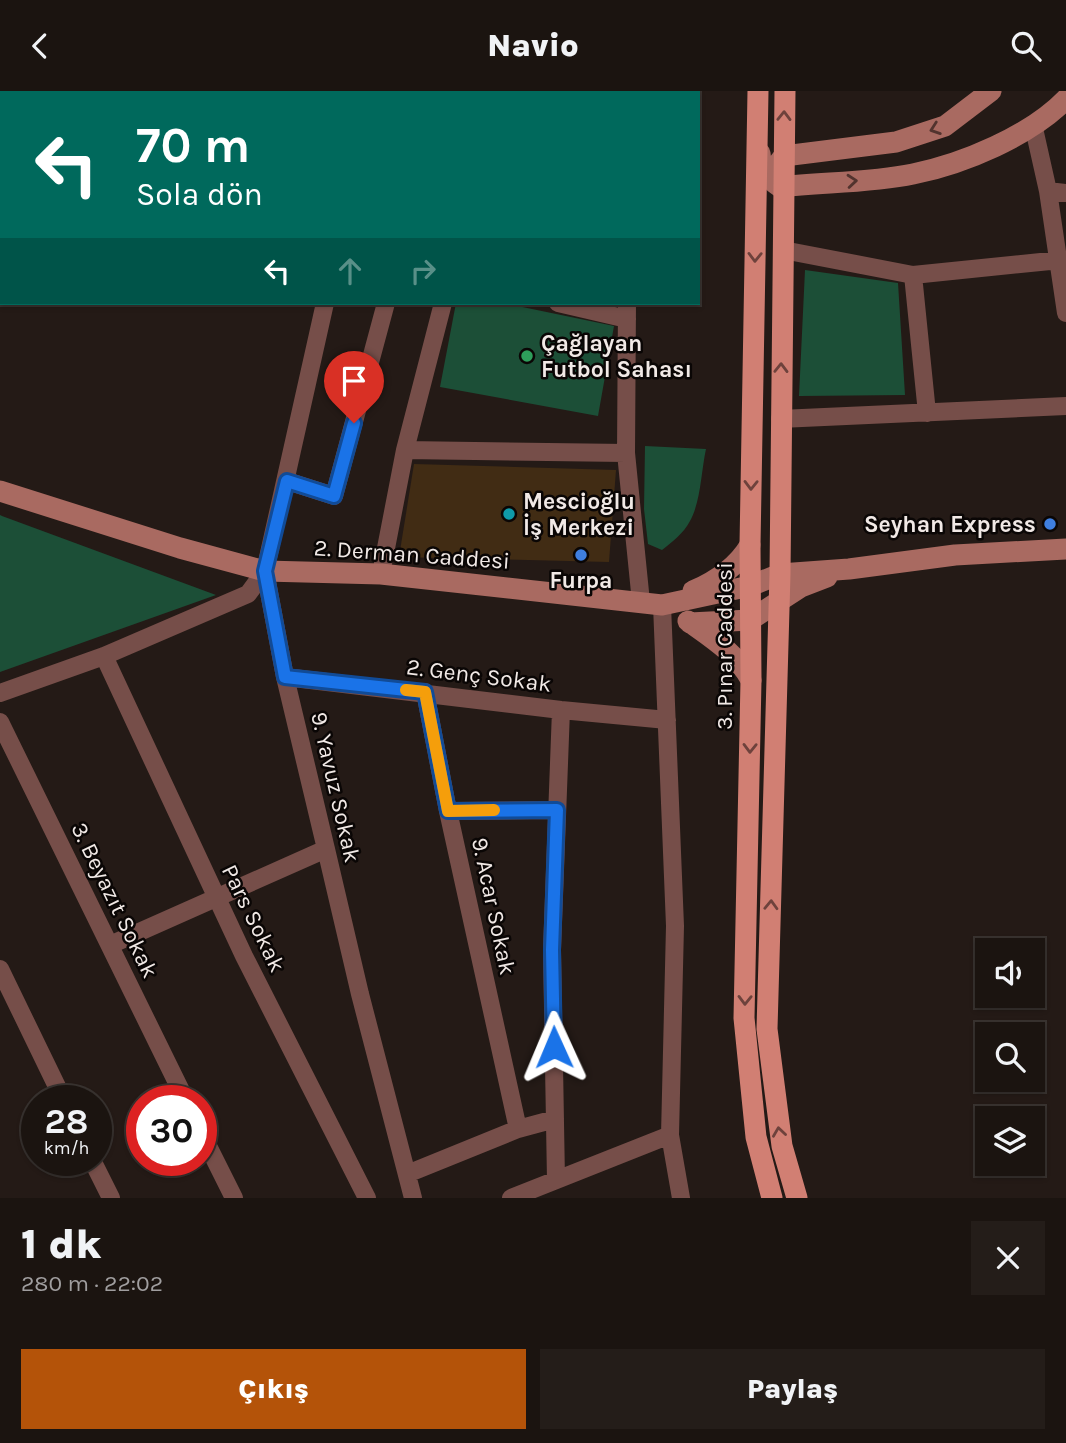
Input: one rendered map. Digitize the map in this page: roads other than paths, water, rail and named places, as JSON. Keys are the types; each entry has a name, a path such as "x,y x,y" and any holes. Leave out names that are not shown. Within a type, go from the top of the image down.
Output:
{"main road":[{"path":"758,91 761,161 776,183 783,250 779,657 767,1029 782,1146 797,1198"},
{"name":"3. Pınar Caddesi","path":"758,91 744,1018 756,1137 772,1198"},
{"path":"756,220 776,183 784,156 785,91"},
{"path":"784,156 896,142 945,125 991,91"},
{"path":"776,183 913,174 973,155 1008,140 1064,103"},
{"name":"2. Derman Caddesi","path":"0,491 180,548 265,571 381,574 662,605"},
{"path":"662,605 706,586 729,570 750,545"},
{"path":"662,605 750,586 780,574 849,569 955,555 1066,549"},
{"path":"690,623 750,620 801,587 849,569"},
{"path":"662,605 729,649 751,680"}],"street":[{"path":"1033,124 1057,192 1066,313"},
{"path":"783,250 913,275 1060,260"},
{"path":"913,275 927,413"},
{"name":"9. Yavuz Sokak","path":"326,305 265,571 285,677 360,994 413,1198"},
{"path":"287,481 334,496 385,305"},
{"path":"381,574 405,450 442,305"},
{"path":"575,305 627,311 626,453 641,602"},
{"path":"780,419 1066,406"},
{"path":"405,450 626,453"},
{"path":"0,693 104,656 248,594 265,571"},
{"path":"662,605 675,926 670,1135 681,1198"},
{"name":"Pars Sokak","path":"104,656 217,897 367,1198"},
{"name":"2. Genç Sokak","path":"285,677 667,720"},
{"name":"9. Acar Sokak","path":"425,692 448,811 518,1129"},
{"path":"556,1180 552,950 561,710"},
{"name":"3. Beyazıt Sokak","path":"0,722 178,1085"},
{"path":"448,811 557,810"},
{"path":"110,945 326,849"},
{"path":"0,969 56,1085"},
{"path":"407,1174 518,1129 555,1119"},
{"path":"519,1196 670,1135"},
{"path":"217,1164 234,1198"},
{"path":"100,1176 111,1198"}],"place":[{"name":"Çağlayan Futbol Sahası","path":"527,356"},
{"name":"Mescioğlu İş Merkezi","path":"509,514"},
{"name":"Seyhan Express","path":"1050,524"},
{"name":"Furpa","path":"581,555"}]}
